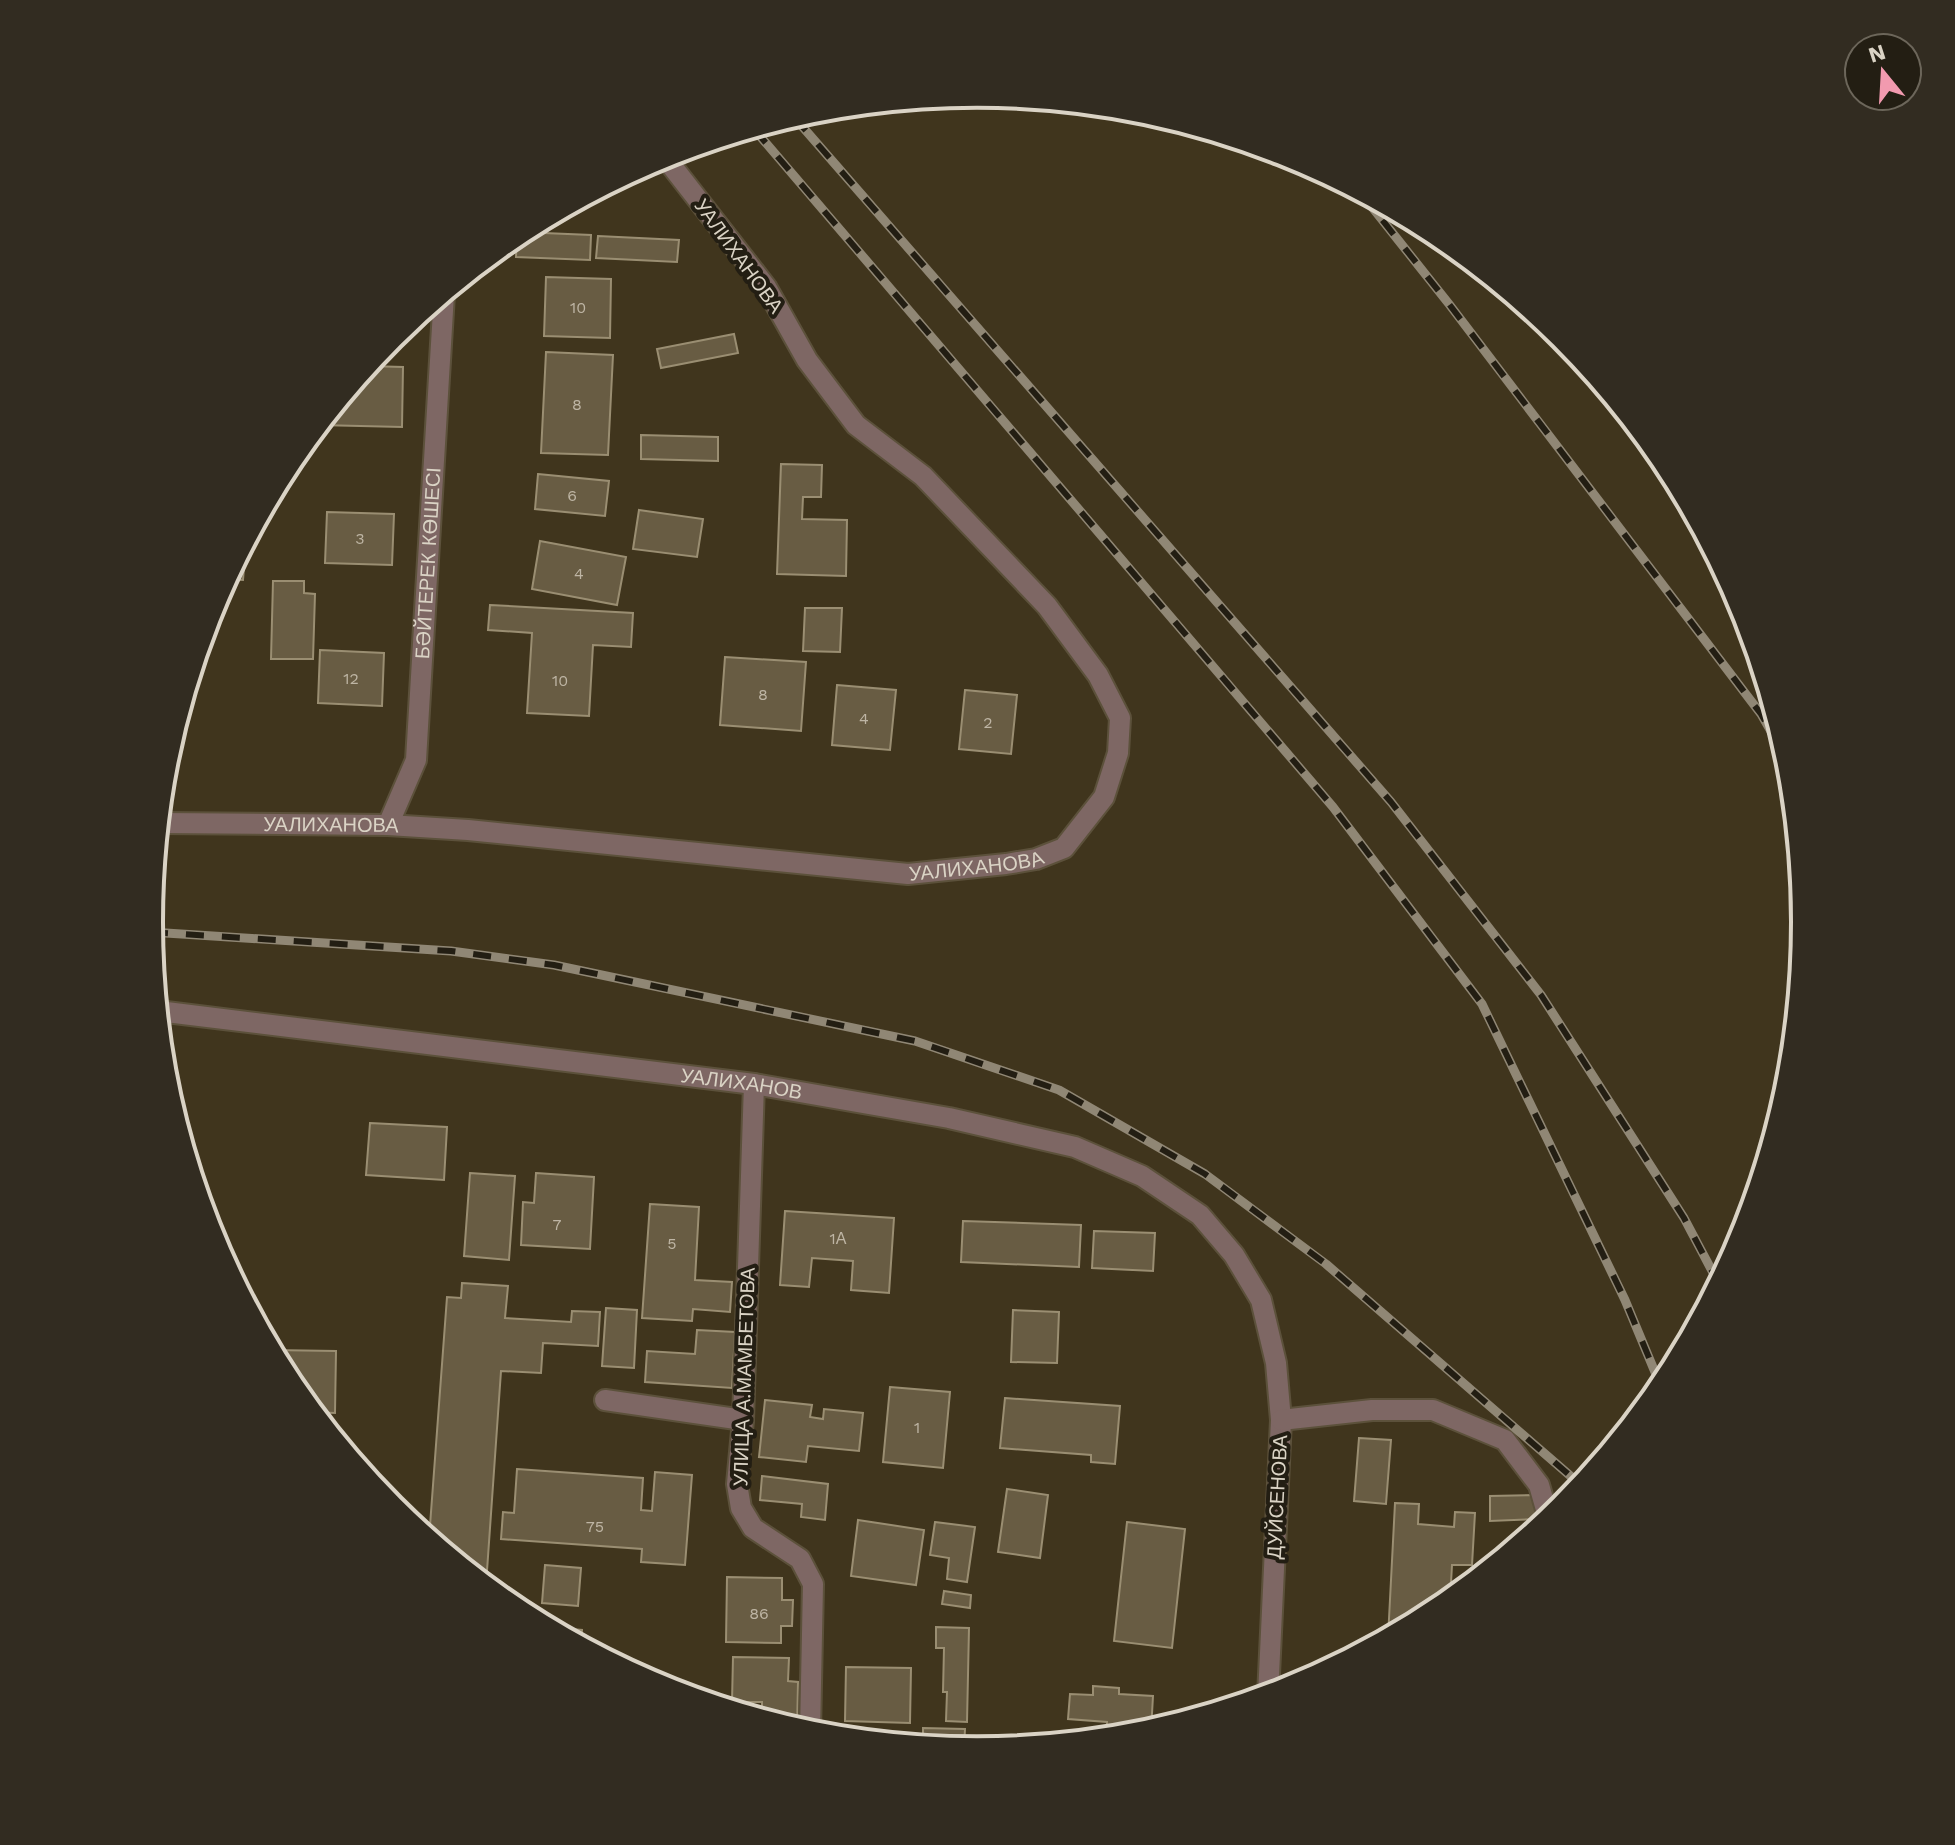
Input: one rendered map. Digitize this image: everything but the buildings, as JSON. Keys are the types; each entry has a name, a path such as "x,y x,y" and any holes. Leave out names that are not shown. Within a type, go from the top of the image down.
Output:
{"street":[{"name":"УАЛИХАНОВА","path":"169,823 388,825 468,830 908,874 1036,859 1064,848 1104,797 1118,753 1120,718 1098,675 1047,606 923,476 856,425 807,360 766,287 673,167"},
{"name":"БӘЙТЕРЕК КӨШЕСІ","path":"388,825 416,760 443,307"},
{"name":"УАЛИХАНОВ","path":"168,1012 754,1084 949,1118 1075,1147 1142,1176 1200,1215 1234,1255 1261,1300"},
{"name":"УЛИЦА А.МАМБЕТОВА","path":"754,1084 743,1420 737,1484 741,1508 753,1528 800,1559 813,1584 810,1719"},
{"name":"ДУЙСЕНОВА","path":"1261,1300 1276,1363 1281,1420 1269,1683"},
{"path":"605,1400 743,1420"},
{"path":"1281,1420 1372,1410 1433,1410 1505,1440 1539,1485 1545,1506"}],"railway":[{"path":"803,128 1391,802 1541,995 1684,1218 1713,1272"},
{"path":"761,138 1333,807 1482,1004 1625,1300 1656,1374"},
{"path":"1376,212 1767,724"},
{"path":"163,933 451,951 554,965 915,1041 1059,1090 1205,1174 1326,1264 1573,1478"}]}
